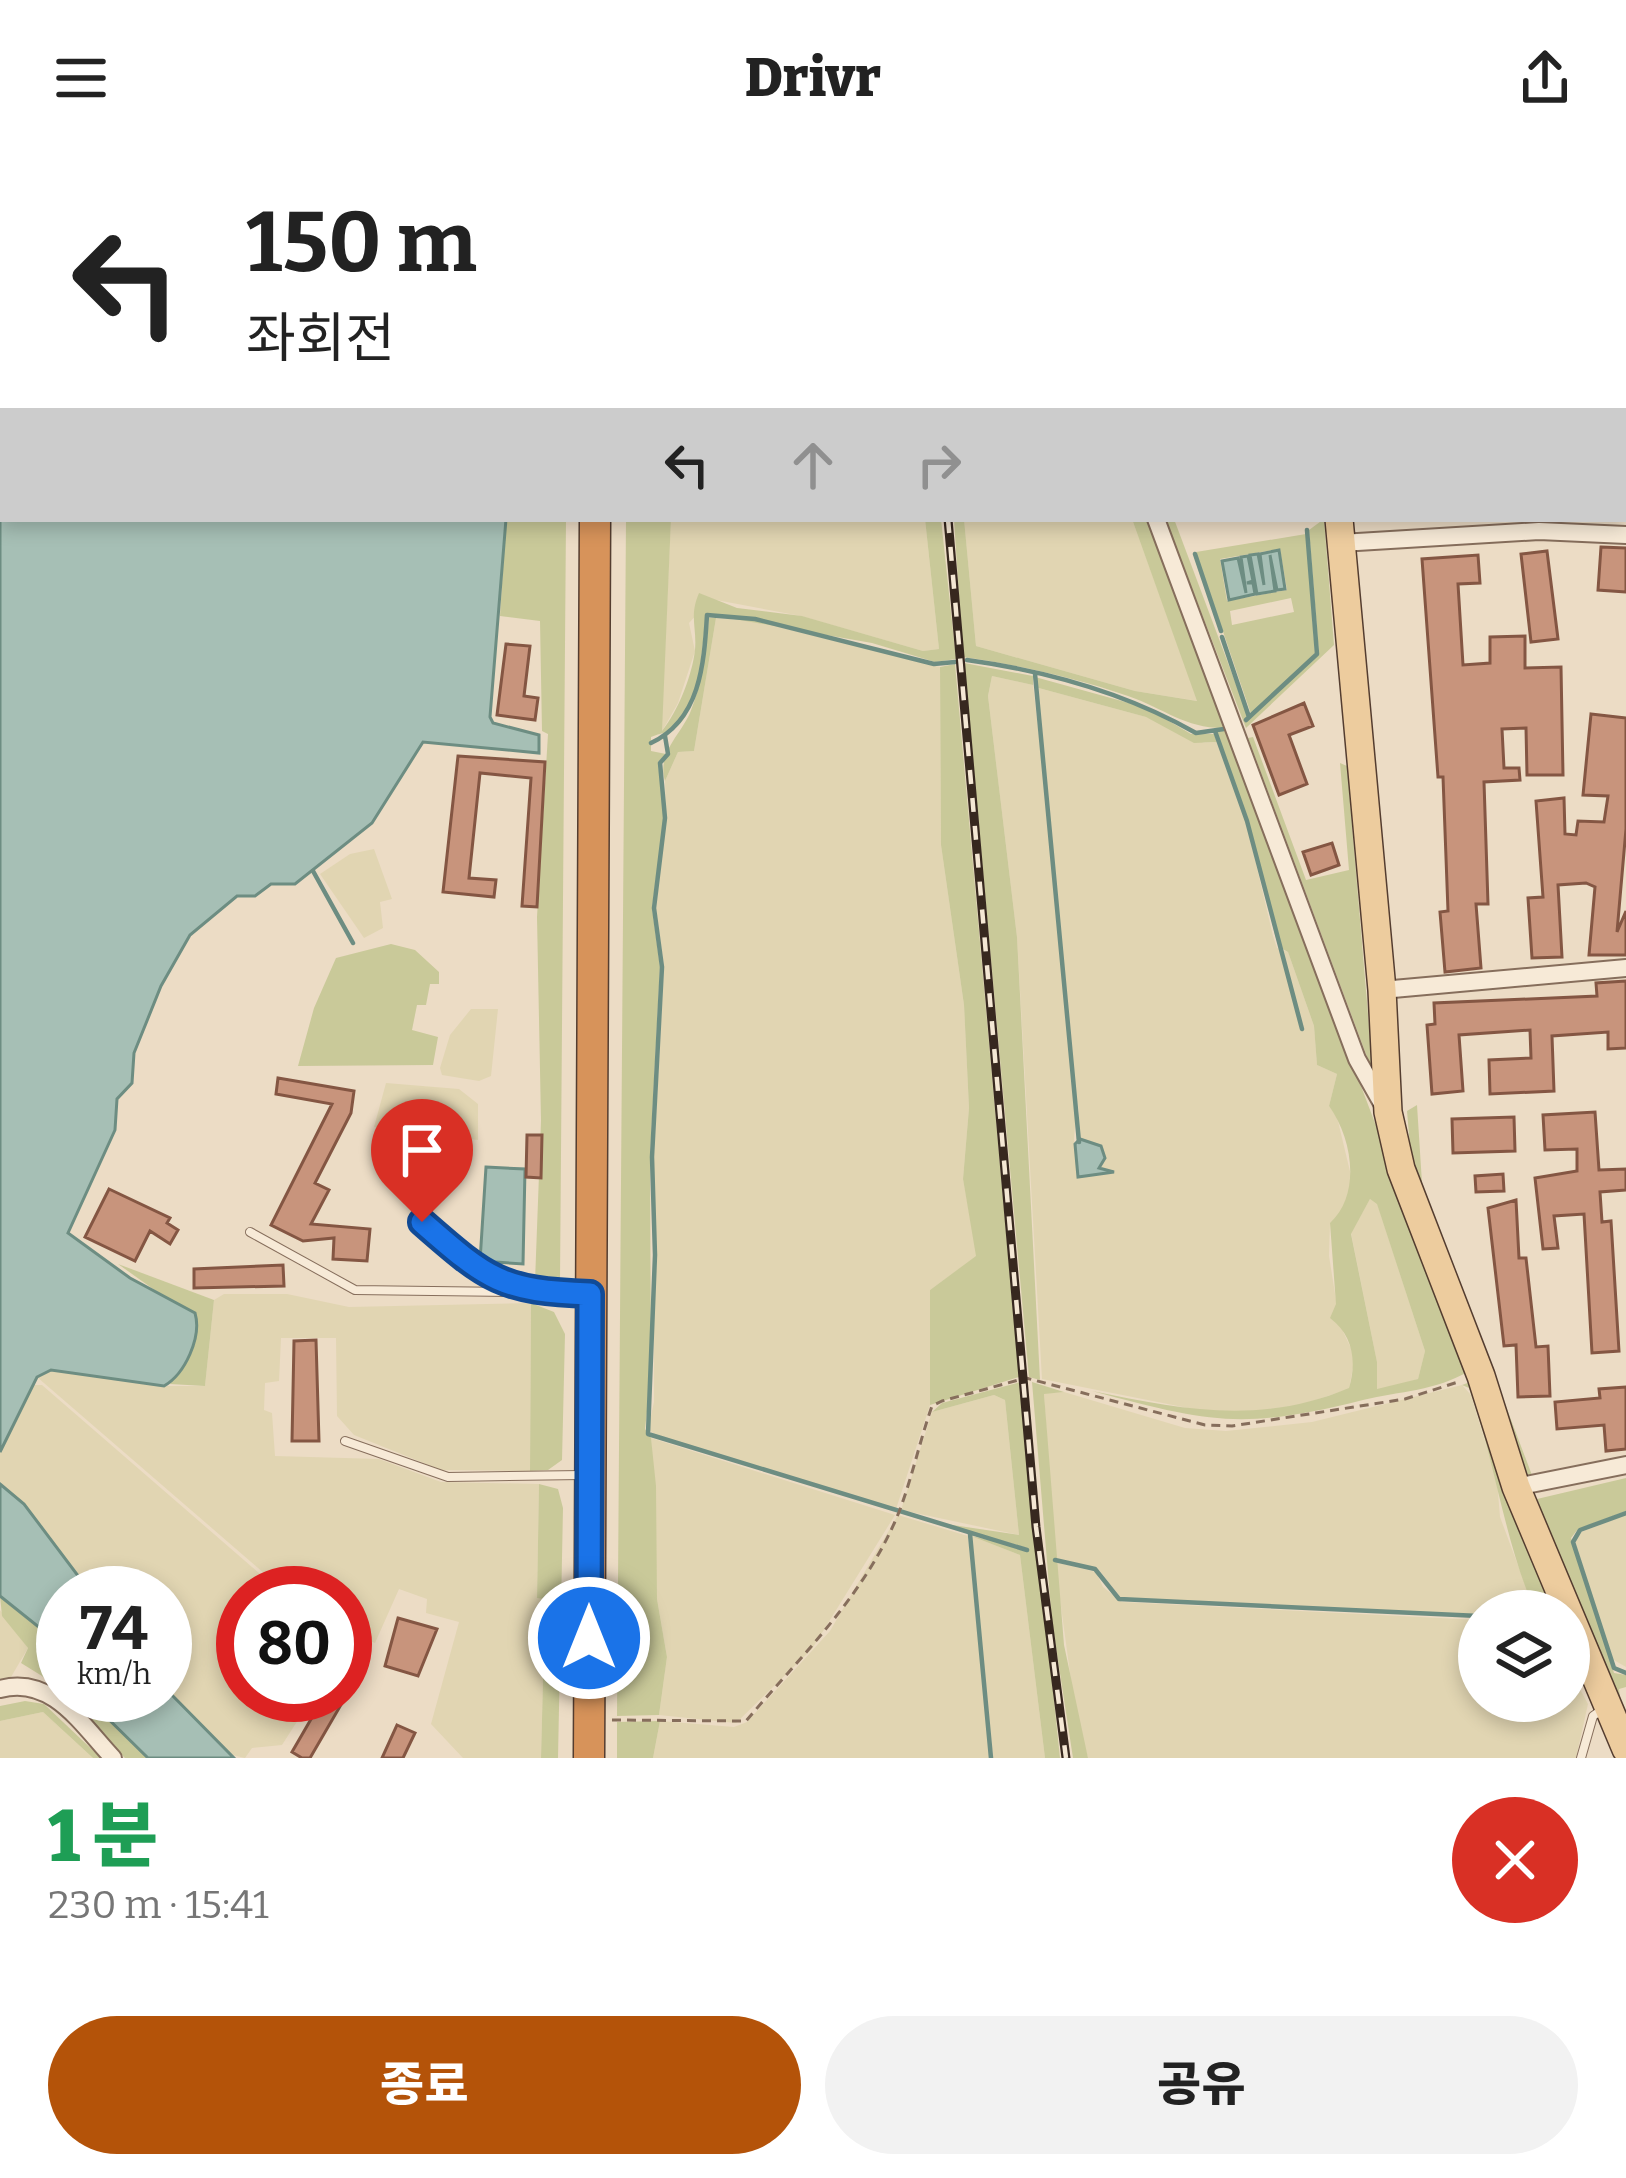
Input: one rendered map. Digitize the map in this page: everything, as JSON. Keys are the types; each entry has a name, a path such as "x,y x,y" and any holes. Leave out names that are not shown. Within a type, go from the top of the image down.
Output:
{"highway":[{"path":"589,1758 596,522"}],"main road":[{"path":"1340,531 1382,990 1388,1112 1400,1169 1480,1376 1516,1487 1626,1750"}],"street":[{"path":"1157,522 1357,1059 1388,1112"},
{"path":"1340,531 1586,525 1626,535"},
{"path":"1382,990 1626,968"},
{"path":"1516,1487 1626,1465"},
{"path":"0,1690 37,1688 51,1695 113,1758"}],"lane":[{"path":"422,1222 465,1261 526,1292"},
{"path":"250,1232 355,1289 590,1294"},
{"path":"344,1441 448,1477 590,1475"},
{"path":"1581,1758 1593,1716 1610,1705"}],"path":[{"path":"589,1720 746,1721 813,1651 875,1555 898,1512 932,1406 942,1401 1026,1378 1205,1425 1232,1426 1405,1399 1480,1376"}],"shaded area":[{"path":"0,522 506,522 490,717 493,723 539,735 539,753 423,742 372,823 295,884 271,884 255,896 237,896 190,935 161,986 134,1053 132,1083 117,1099 115,1130 68,1233 130,1278 195,1313 190,1354 164,1386 51,1370 37,1377 0,1452"},
{"path":"671,522 925,522 939,649 923,651 801,616 711,599 689,623 695,651 678,703 661,733"},
{"path":"964,522 1133,522 1198,701 1135,691 976,646"},
{"path":"1279,550 1285,589 1277,590 1270,555 1275,591 1257,594 1250,555 1258,554 1264,585 1260,554"},
{"path":"1248,556 1253,581 1247,583 1253,583 1255,594 1229,600 1222,561 1238,558 1246,593 1241,557"},
{"path":"716,618 755,621 940,667 941,845 964,1005 969,1108 963,1179 977,1256 930,1290 930,1405 896,1509 657,1436 648,1429 654,1402 654,1157 664,966 656,908 665,781 678,752 694,751"},
{"path":"992,676 1033,685 1043,770 1035,687 1146,717 1204,743 1217,742 1246,821 1277,948 1288,952 1314,1026 1317,1065 1337,1074 1329,1106 1337,1117 1353,1184 1343,1212 1330,1223 1329,1256 1340,1325 1355,1357 1349,1389 1291,1408 1223,1415 1042,1379 1017,937 988,696","holes":["1077,1101 1076,1139 1101,1146 1105,1157 1099,1168 1114,1172 1078,1176 1074,1139"]},
{"path":"374,849 392,899 380,902 383,928 364,938 320,874 350,854"},
{"path":"471,1009 498,1009 491,1076 479,1081 442,1075 440,1068 450,1035"},
{"path":"386,1083 459,1089 478,1104 478,1140 374,1127"},
{"path":"1080,1139 1101,1146 1105,1158 1099,1168 1114,1172 1078,1177 1075,1144"},
{"path":"486,1167 525,1169 523,1264 480,1261"},
{"path":"1370,1199 1377,1203 1425,1351 1418,1379 1377,1390 1377,1362 1351,1233"},
{"path":"224,1294 287,1294 349,1307 531,1303 530,1471 441,1470 354,1435 337,1416 336,1338 281,1338 279,1381 265,1383 264,1410 272,1413 275,1456 379,1459 441,1482 539,1484 537,1597 545,1598 541,1758 463,1758 431,1724 459,1622 426,1613 427,1599 399,1589 372,1642 372,1566 256,1566 37,1377 50,1370 164,1386 205,1386 214,1300"},
{"path":"33,1385 42,1385 251,1566 216,1566 216,1722 297,1722 282,1745 252,1748 245,1758 228,1754 192,1716 192,1566 71,1566 24,1504 0,1484 0,1451"},
{"path":"1462,1385 1471,1395 1497,1481 1500,1517 1527,1590 1458,1590 1458,1615 1122,1599 1099,1570 1055,1560 1044,1393 1064,1392 1185,1428 1226,1431 1312,1422"},
{"path":"994,1395 1005,1400 1019,1535 901,1510 932,1412"},
{"path":"651,1438 895,1515 812,1649 736,1723 659,1715 667,1657 657,1599"},
{"path":"0,1484 24,1504 71,1566 36,1566 36,1625 0,1596"},
{"path":"898,1515 968,1536 990,1758 653,1758 660,1721 734,1727 747,1722 830,1631"},
{"path":"1626,1515 1626,1667 1612,1659 1575,1541 1581,1532"},
{"path":"971,1536 1020,1555 1045,1758 993,1758"},
{"path":"1055,1562 1096,1572 1103,1587 1122,1602 1458,1619 1458,1722 1584,1722 1576,1758 1088,1758 1075,1710"},
{"path":"0,1610 28,1648 11,1677 0,1681"},
{"path":"36,1713 36,1722 54,1722 93,1758 0,1758 0,1721"},
{"path":"192,1715 234,1758 148,1758 111,1722 192,1722"}],"green space":[{"path":"506,522 566,522 560,1280 535,1282 541,1121 537,917 548,734 542,731 540,621 500,616"},
{"path":"626,522 671,522 662,731 691,671 699,593 737,608 802,616 923,651 939,649 925,522 941,522 956,659 935,662 872,643 706,614 692,704 678,726 651,737 651,751 666,754 658,762 664,818 652,908 660,967 650,1156 651,1377 645,1429 651,1438 656,1486 657,1599 667,1657 659,1715 617,1716"},
{"path":"954,522 964,522 976,646 1135,691 1197,701 1133,522 1147,522 1469,1371 1418,1390 1256,1419 1198,1416 1092,1391 1190,1408 1253,1410 1316,1400 1349,1388 1351,1350 1344,1332 1330,1318 1336,1304 1330,1223 1346,1198 1350,1166 1344,1134 1329,1106 1337,1074 1317,1065 1314,1026 1288,952 1279,947 1275,935 1248,820 1216,732 1223,728 1186,721 1128,696 1026,668 963,657","holes":["1370,1199 1377,1204 1425,1351 1418,1379 1377,1389 1377,1362 1351,1234"]},
{"path":"1166,522 1175,522 1249,719 1319,654 1309,530 1324,522 1334,645 1246,728"},
{"path":"1306,534 1315,653 1251,714 1196,552","holes":["1280,549 1287,590 1227,601 1220,559","1291,598 1294,612 1232,625 1230,611"]},
{"path":"709,618 716,618 694,751 678,752 665,781 666,754 698,690"},
{"path":"964,663 1033,676 1033,685 992,676 988,696 1017,937 1040,1380 1029,1377"},
{"path":"955,664 1019,1377 930,1405 930,1290 976,1256 963,1179 969,1108 964,1005 941,845 940,667"},
{"path":"1035,677 1147,708 1191,734 1214,734 1217,742 1194,743 1146,717 1035,687"},
{"path":"1253,737 1306,880 1349,870 1340,763 1347,766 1373,1073 1248,738"},
{"path":"391,944 415,950 439,972 439,984 430,984 426,1005 417,1005 412,1030 438,1037 433,1065 298,1066 314,1008 336,958"},
{"path":"1417,1105 1422,1183 1533,1478 1527,1480 1413,1182 1407,1111"},
{"path":"118,1264 214,1300 205,1386 170,1384 187,1359 198,1321"},
{"path":"531,1303 554,1312 565,1334 562,1460 548,1470 530,1471"},
{"path":"1473,1381 1554,1590 1527,1590 1478,1416 1469,1388 1462,1385"},
{"path":"1021,1382 1060,1758 1045,1758 1020,1555 971,1536 1030,1549 946,1524 1019,1535 1005,1400 994,1395 932,1412 942,1403"},
{"path":"1032,1382 1064,1392 1044,1394 1064,1645 1088,1758 1073,1758 1052,1621"},
{"path":"1626,1478 1626,1511 1578,1529 1571,1538 1588,1590 1571,1590 1537,1499"},
{"path":"539,1484 558,1489 563,1508 558,1758 541,1758 545,1599 537,1598"},
{"path":"0,1596 36,1624 36,1672 21,1663 28,1648 2,1616"},
{"path":"1590,1598 1614,1673 1626,1675 1626,1687 1619,1689 1626,1738 1590,1641"},
{"path":"36,1703 36,1713 0,1721 0,1706"},
{"path":"660,1721 653,1758 617,1758 617,1722"},
{"path":"54,1722 63,1722 101,1758 93,1758"},
{"path":"89,1722 111,1722 148,1758 125,1758"}],"building":[{"path":"1601,547 1626,548 1626,592 1598,590"},
{"path":"1547,551 1558,639 1531,642 1521,554"},
{"path":"1478,555 1480,583 1458,584 1463,665 1490,663 1490,637 1525,636 1525,668 1561,667 1563,775 1527,775 1526,728 1502,729 1504,768 1519,768 1520,780 1484,782 1488,904 1476,904 1481,968 1445,972 1440,912 1448,911 1443,777 1438,777 1422,559"},
{"path":"506,644 530,646 524,696 538,698 535,720 497,715"},
{"path":"1304,703 1313,726 1289,735 1307,784 1279,795 1253,725"},
{"path":"1591,714 1626,718 1626,829 1617,932 1626,911 1626,955 1589,955 1595,887 1586,883 1558,885 1562,957 1532,958 1528,898 1543,897 1536,801 1564,798 1565,834 1576,835 1578,821 1604,822 1608,796 1583,795"},
{"path":"458,756 545,762 537,907 522,906 531,778 480,773 469,878 496,880 494,897 443,892"},
{"path":"1332,843 1339,865 1311,875 1303,852"},
{"path":"1626,981 1626,1048 1608,1049 1608,1032 1552,1036 1554,1091 1490,1094 1489,1060 1531,1058 1530,1030 1459,1035 1463,1091 1432,1094 1427,1025 1435,1024 1434,1003 1597,996 1596,983"},
{"path":"278,1078 354,1091 351,1113 315,1183 329,1190 311,1224 370,1229 367,1261 333,1259 334,1238 303,1241 271,1225 332,1104 276,1094"},
{"path":"1595,1112 1599,1170 1626,1169 1626,1190 1600,1192 1602,1222 1611,1221 1619,1351 1592,1353 1584,1214 1554,1216 1558,1248 1543,1249 1535,1178 1577,1171 1577,1149 1545,1150 1543,1115"},
{"path":"1514,1117 1515,1151 1453,1153 1452,1119"},
{"path":"527,1135 542,1135 541,1178 526,1177"},
{"path":"1503,1174 1504,1191 1476,1192 1475,1176"},
{"path":"109,1189 170,1218 167,1223 178,1230 170,1244 150,1231 135,1261 85,1237"},
{"path":"1516,1200 1519,1258 1526,1258 1536,1347 1548,1346 1550,1396 1518,1397 1516,1345 1504,1346 1488,1208"},
{"path":"283,1265 284,1286 194,1288 194,1269"},
{"path":"316,1340 319,1441 292,1441 294,1341"},
{"path":"1626,1387 1626,1449 1606,1451 1604,1425 1557,1429 1555,1402 1600,1398 1599,1389"},
{"path":"398,1618 437,1629 418,1676 385,1666"},
{"path":"309,1722 331,1722 310,1758 292,1752"},
{"path":"397,1725 415,1733 403,1758 382,1758"}],"waterway":[{"path":"1246,720 1317,654 1307,530"},
{"path":"1195,554 1221,631"},
{"path":"651,743 667,733 689,706 701,671 707,615 755,619 934,664 955,662"},
{"path":"1222,637 1249,717"},
{"path":"967,660 1085,686 1142,706 1196,733 1224,729"},
{"path":"1035,674 1079,1142"},
{"path":"1215,731 1247,821 1302,1029"},
{"path":"665,736 668,754 660,763 665,818 654,908 662,967 652,1157 655,1255 648,1434 1027,1550"},
{"path":"313,871 353,943"},
{"path":"1626,1513 1580,1530 1573,1542 1614,1668 1626,1673"},
{"path":"970,1534 991,1758"},
{"path":"1055,1560 1095,1569 1119,1599 1458,1615"}],"railway":[{"path":"948,522 1036,1527 1066,1758"}],"route":[{"path":"422,1222 465,1261 526,1292 590,1294 589,1638"}]}
